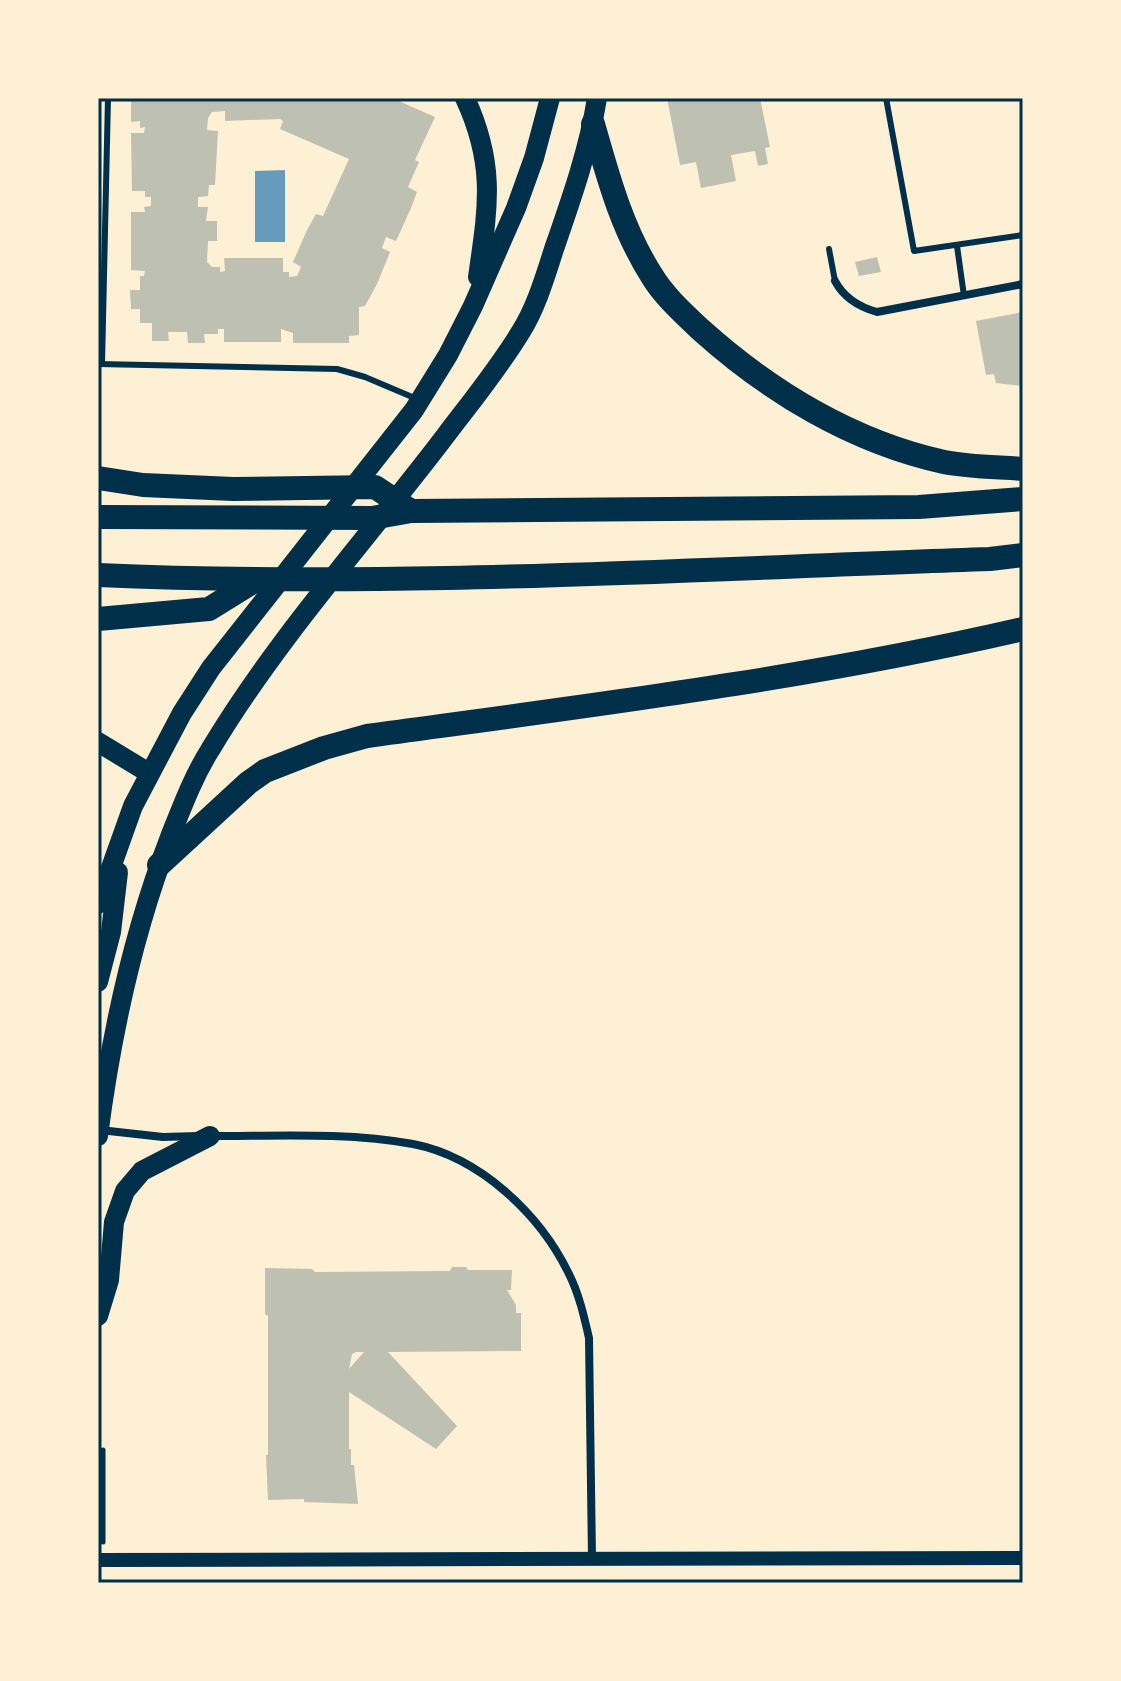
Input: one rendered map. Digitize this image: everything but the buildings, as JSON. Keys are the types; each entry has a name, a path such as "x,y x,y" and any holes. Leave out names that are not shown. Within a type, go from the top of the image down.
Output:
{"highway":[{"path":"593,124 616,205 636,250 654,280 683,314 733,359 812,410 874,442 946,462 1023,469"},
{"path":"98,478 143,485 233,489 375,487 411,511"},
{"path":"98,517 372,518 411,511 890,507 1023,499"},
{"path":"98,575 256,580 448,578 990,559 1023,555"},
{"path":"98,619 209,609 256,580"},
{"path":"159,865 265,771 324,748 367,736 634,701 823,670 1023,629"}],"main road":[{"path":"465,98 480,134 488,183 488,205 473,306"},
{"path":"98,904 123,832 149,773 182,713 211,668 420,400 448,355 516,208 534,158 550,98"},
{"path":"98,1136 120,1008 138,932 159,865 186,797 208,753 269,661 489,380 522,330 553,253 593,124 597,98"},
{"path":"98,742 149,773"},
{"path":"98,982 111,932 123,832"},
{"path":"98,1316 109,1280 114,1222 131,1182 142,1171 210,1136"}],"street":[{"path":"835,281 839,289 858,306 877,312 1023,284"},
{"path":"98,1129 163,1137 351,1137 415,1145 447,1154 478,1171 506,1193 531,1217 569,1274 589,1338 592,1559"},
{"path":"100,1557 1023,1558"}],"lane":[{"path":"108,98 100,364 337,369 420,400"},
{"path":"886,98 914,251 1023,235"},
{"path":"957,246 964,296"},
{"path":"829,249 835,281"}],"path":[{"path":"100,1557 103,1450"}],"water":[{"path":"285,170 285,242 255,242 255,171"}]}
